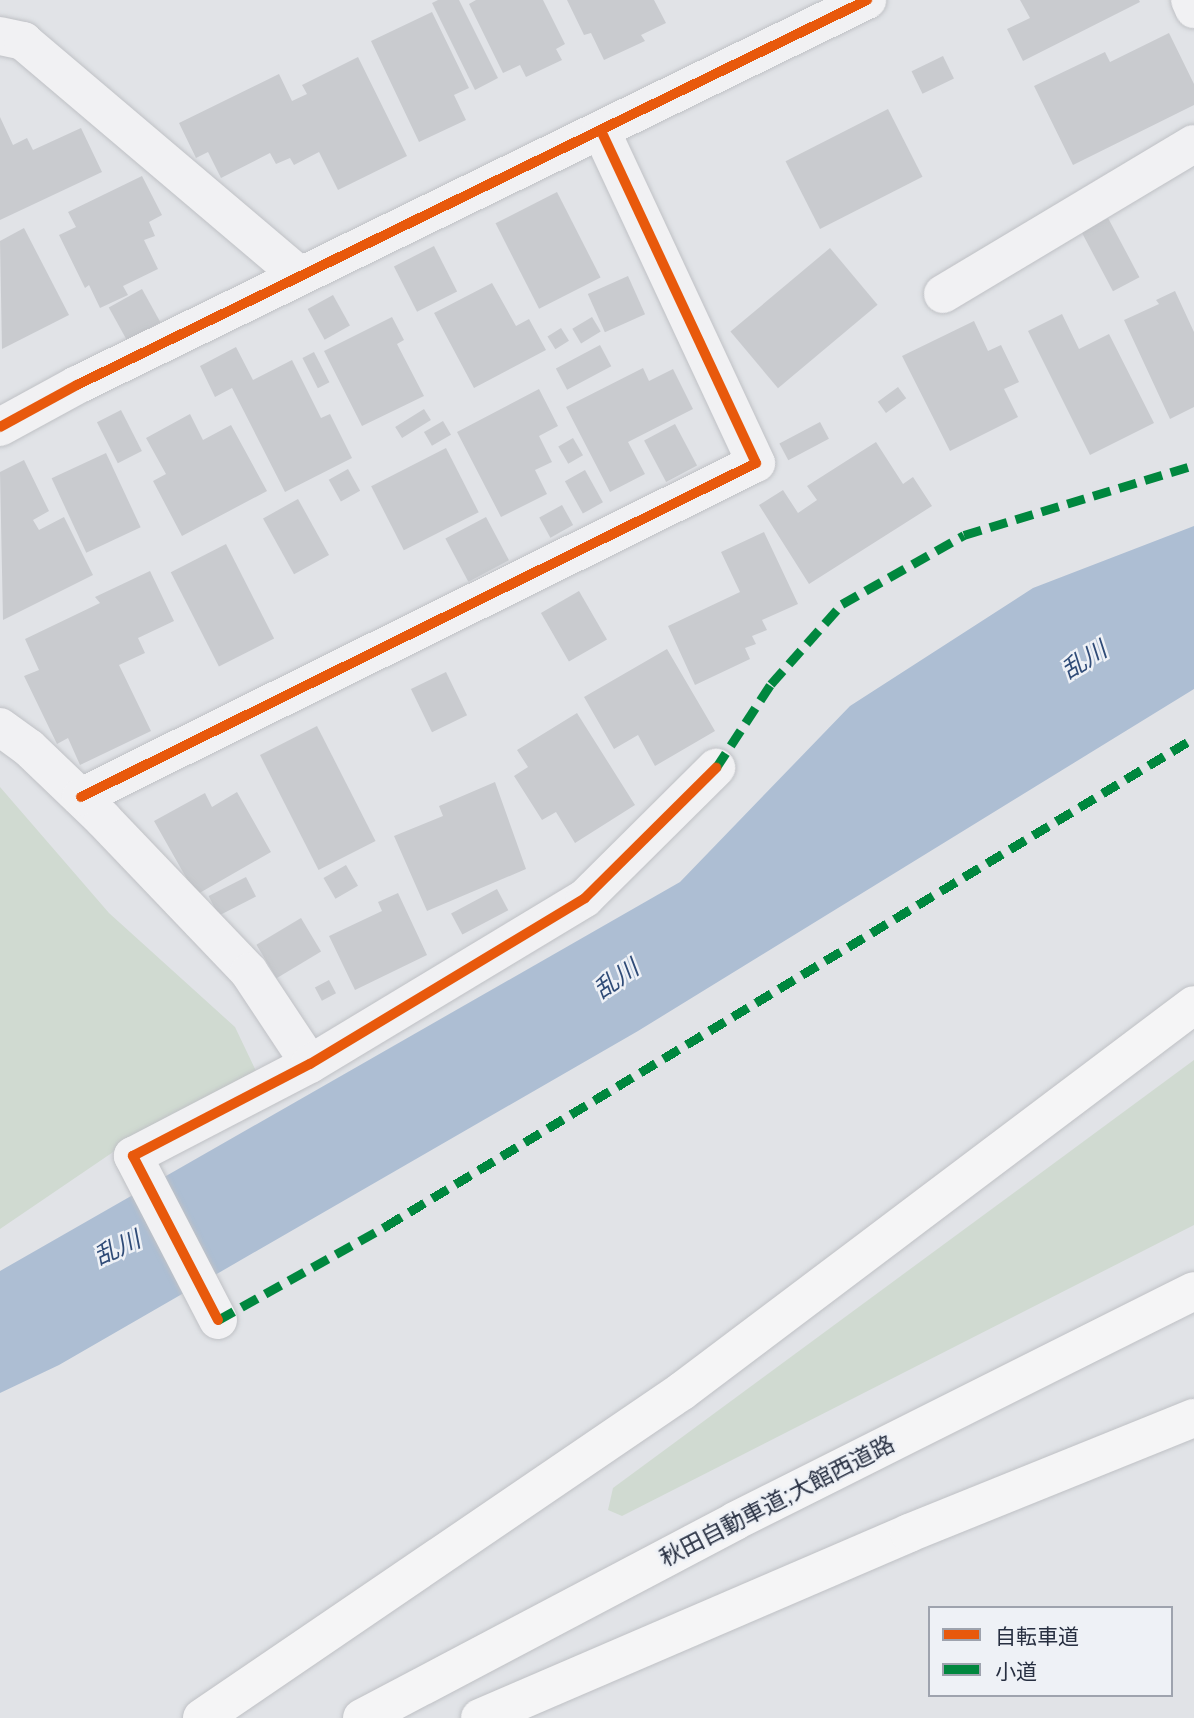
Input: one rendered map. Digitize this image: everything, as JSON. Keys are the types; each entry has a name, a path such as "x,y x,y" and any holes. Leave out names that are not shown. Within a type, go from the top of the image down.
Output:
{"highway":[{"path":"202,1718 682,1391 1194,1005"},
{"name":"秋田自動車道;大館西道路","path":"362,1718 735,1521 1194,1291"},
{"path":"480,1718 909,1533 1194,1418"}],"street":[{"path":"0,427 76,385 867,0"},
{"path":"1190,0 1194,9"},
{"path":"0,36 23,41 300,276"},
{"path":"80,797 756,463 601,130"},
{"path":"943,294 1194,144"},
{"path":"0,727 30,748 80,797 249,972 310,1064"},
{"path":"218,1320 133,1156 310,1064 584,898 716,768"}],"shaded area":[{"path":"0,787 109,913 235,1027 257,1073 122,1146 0,1229"},
{"path":"1194,1060 1194,1225 622,1516 608,1510 613,1488"}],"water":[{"name":"乱川","path":"1194,526 1194,689 638,1031 59,1365 0,1393 0,1271 680,882 850,706 1033,588"}],"building":[{"path":"438,0 459,0 498,78 475,90 432,3"},
{"path":"476,0 543,0 565,44 556,49 562,60 526,77 520,65 503,73 469,4"},
{"path":"567,0 654,0 666,23 641,35 645,41 604,60 591,33 584,35"},
{"path":"1020,0 1140,2 1023,61 1007,29 1030,18"},
{"path":"432,12 469,88 454,95 466,120 419,142 371,41"},
{"path":"1169,33 1194,84 1194,105 1073,165 1034,86 1105,52 1110,62"},
{"path":"943,56 954,78 923,94 912,71"},
{"path":"358,57 407,156 338,190 319,152 294,165 290,158 276,164 270,153 221,178 208,152 196,158 179,123 279,74 292,101 307,94 302,85"},
{"path":"888,109 923,177 820,229 786,161"},
{"path":"0,117 13,145 27,138 33,150 81,128 102,172 0,220"},
{"path":"142,176 162,215 149,222 155,236 144,240 158,269 123,286 128,295 100,308 89,285 85,288 59,235 76,227 68,212"},
{"path":"557,192 601,278 539,309 496,223"},
{"path":"1108,218 1139,277 1113,291 1082,232"},
{"path":"24,228 69,315 2,349 0,241"},
{"path":"434,246 457,291 417,312 394,266"},
{"path":"830,248 878,305 778,388 730,332"},
{"path":"628,276 645,314 605,332 588,294"},
{"path":"492,283 516,326 529,319 546,350 474,388 434,313"},
{"path":"142,289 160,322 127,341 109,307"},
{"path":"1175,291 1194,332 1194,407 1170,419 1124,320 1159,304 1156,300"},
{"path":"333,295 350,326 325,340 308,309"},
{"path":"1062,314 1079,349 1109,334 1154,423 1090,455 1028,331"},
{"path":"392,317 404,340 397,344 424,396 362,426 324,351"},
{"path":"592,317 601,332 581,343 572,329"},
{"path":"974,321 988,351 1001,345 1019,382 1004,389 1018,417 950,451 902,356"},
{"path":"561,328 569,341 555,349 547,336"},
{"path":"600,345 611,366 567,390 556,368"},
{"path":"236,347 253,380 292,360 321,418 330,414 352,458 285,492 232,388 215,397 200,366"},
{"path":"314,352 329,382 318,388 302,358"},
{"path":"643,368 649,381 673,369 693,409 628,442 645,474 610,492 566,407"},
{"path":"898,387 906,398 886,413 878,402"},
{"path":"539,389 558,426 539,436 552,462 535,470 547,494 501,517 457,432"},
{"path":"424,409 431,420 402,438 395,427"},
{"path":"121,410 142,451 118,463 97,422"},
{"path":"190,414 203,440 231,425 267,491 182,536 153,481 166,474 146,438"},
{"path":"443,421 451,435 432,446 424,432"},
{"path":"820,422 829,439 788,460 779,444"},
{"path":"675,424 697,465 666,482 644,440"},
{"path":"573,438 583,455 568,464 558,446"},
{"path":"876,442 903,484 913,477 932,506 809,584 759,505 783,490 798,513 817,500 807,486"},
{"path":"446,448 479,512 404,550 371,486"},
{"path":"106,453 141,527 86,553 52,478"},
{"path":"24,460 49,511 33,520 39,530 64,517 93,575 3,620 0,472"},
{"path":"348,469 360,491 341,502 329,480"},
{"path":"585,470 603,502 583,514 565,481"},
{"path":"298,499 329,555 294,574 263,518"},
{"path":"562,505 573,525 550,538 539,518"},
{"path":"486,517 509,560 468,582 445,539"},
{"path":"764,532 798,604 762,620 767,630 752,636 756,644 745,648 750,659 695,685 668,626 740,592 721,552"},
{"path":"226,544 274,638 219,667 171,572"},
{"path":"150,571 174,621 138,638 145,653 119,665 151,731 80,765 68,738 57,744 24,676 39,670 25,639 100,603 95,597"},
{"path":"579,591 607,639 569,661 541,613"},
{"path":"667,649 715,731 655,766 638,735 614,749 584,697"},
{"path":"446,672 467,715 432,732 411,689"},
{"path":"577,713 635,805 575,843 556,812 542,820 514,776 528,767 517,750"},
{"path":"317,726 376,841 319,870 260,755"},
{"path":"495,782 526,869 427,911 394,836 443,816 439,806"},
{"path":"237,792 271,852 196,895 154,821 205,793 212,807"},
{"path":"346,865 358,886 335,899 323,878"},
{"path":"246,877 256,897 219,916 209,896"},
{"path":"497,889 508,910 462,935 451,913"},
{"path":"398,893 427,955 355,990 329,936 382,911 378,902"},
{"path":"301,918 321,951 277,978 256,945"},
{"path":"329,980 336,993 322,1001 315,988"}],"marked path":[{"path":"716,768 771,684 842,604 964,535 1194,465"},
{"path":"218,1320 386,1226 1194,738"}],"cycle path":[{"path":"0,427 77,385 867,0"},
{"path":"81,797 756,463 601,130"},
{"path":"218,1320 133,1156 310,1064 585,898 716,768"}]}
